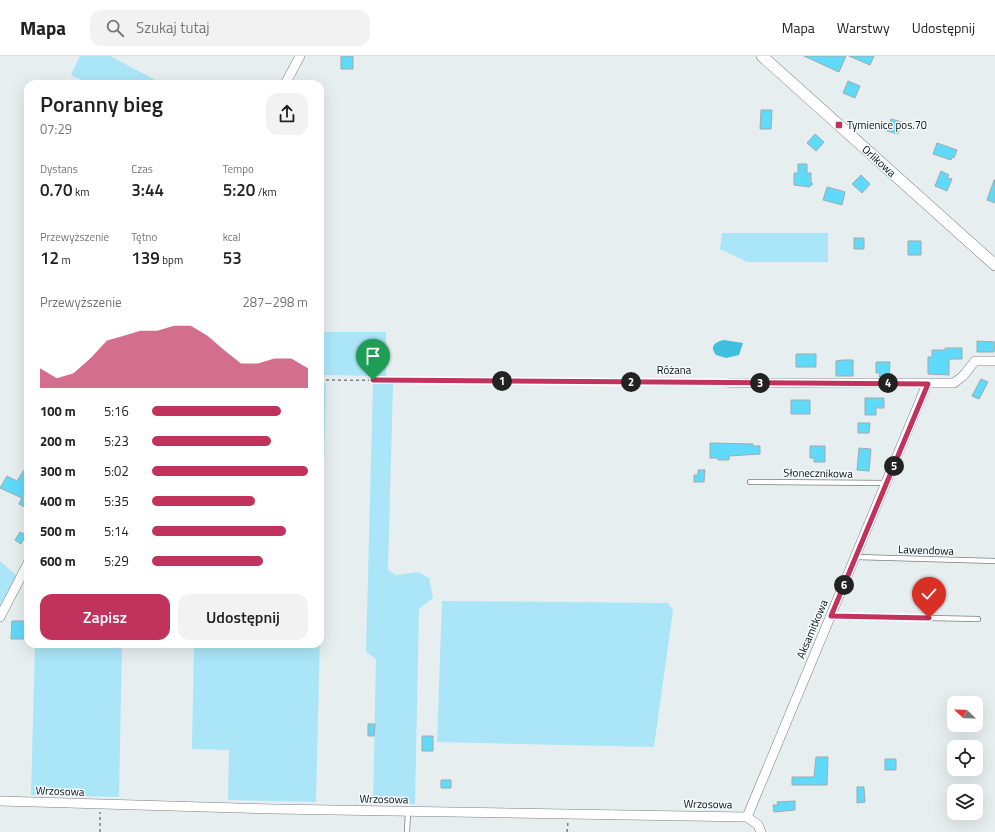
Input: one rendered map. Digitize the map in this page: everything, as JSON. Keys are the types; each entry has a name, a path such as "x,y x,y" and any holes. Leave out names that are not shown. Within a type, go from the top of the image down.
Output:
{"street":[{"path":"287,80 300,56"},
{"name":"Orlikowa","path":"762,56 995,265"},
{"path":"730,383 954,383 963,376 975,361 995,361"},
{"name":"Aksamitkowa","path":"747,817 928,384"},
{"path":"0,617 24,571"},
{"name":"Wrzosowa","path":"0,801 408,811 747,817 758,825 761,832"}],"lane":[{"name":"Słonecznikowa","path":"750,482 887,483"},
{"name":"Lawendowa","path":"856,556 995,561"},
{"path":"831,616 978,619"},
{"path":"407,832 408,811"}],"path":[{"name":"Różana","path":"324,380 730,383"},
{"path":"100,804 100,832"}],"shaded area":[{"path":"80,56 110,56 155,80 81,80 71,75"},
{"path":"722,233 828,233 828,262 747,262 720,249"},
{"path":"324,332 386,332 386,376 324,375"},
{"path":"324,383 326,383 324,467"},
{"path":"373,384 393,384 388,570 396,575 418,572 429,578 433,598 419,609 415,804 373,804 376,659 366,652"},
{"path":"0,561 17,576 0,607"},
{"path":"442,601 668,603 673,610 654,747 437,742"},
{"path":"35,648 122,648 119,797 31,795"},
{"path":"194,648 320,648 316,802 228,800 229,750 192,749"}],"water":[{"path":"724,340 743,343 739,355 726,358 716,355 713,349 714,345"}],"building":[{"path":"341,56 353,56 353,69 341,69"},
{"path":"804,56 846,56 839,72"},
{"path":"849,56 874,56 870,65"},
{"path":"848,81 860,86 855,98 843,93"},
{"path":"761,110 772,110 771,129 760,129"},
{"path":"891,119 902,122 898,134 887,131"},
{"path":"815,134 824,142 816,151 807,143"},
{"path":"937,143 957,150 954,158 952,157 951,160 933,154"},
{"path":"798,164 807,164 807,173 811,173 811,182 813,184 809,187 794,185 794,173 798,173"},
{"path":"941,171 949,175 947,178 952,179 947,191 935,186"},
{"path":"861,175 870,184 862,193 852,184"},
{"path":"995,180 995,203 987,200"},
{"path":"827,187 845,192 842,205 823,200"},
{"path":"854,238 864,238 864,249 854,249"},
{"path":"908,241 921,241 921,255 908,255"},
{"path":"977,341 995,342 994,352 977,352"},
{"path":"945,348 962,348 962,359 949,359 949,375 928,374 928,357 932,357 932,350 945,350"},
{"path":"796,354 816,354 816,367 796,367"},
{"path":"853,360 853,376 836,376 836,361"},
{"path":"876,362 890,362 889,377 879,377 880,373 876,373"},
{"path":"981,379 988,382 979,399 972,396"},
{"path":"865,398 884,398 884,408 876,408 876,415 865,415"},
{"path":"791,400 810,400 810,414 791,414"},
{"path":"858,423 870,423 869,433 858,433"},
{"path":"710,443 753,444 753,446 760,446 760,454 729,456 729,460 718,460 718,458 710,458"},
{"path":"810,446 825,446 825,462 814,462 814,458 810,458"},
{"path":"859,448 871,449 869,471 857,470"},
{"path":"24,470 24,507 19,504 22,498 0,488 7,476 17,481"},
{"path":"698,470 705,470 704,482 694,482 694,475 698,475"},
{"path":"20,532 24,534 24,539 21,544 15,540"},
{"path":"12,621 24,621 24,639 11,639"},
{"path":"368,724 375,724 374,736 368,736"},
{"path":"422,736 433,736 433,751 422,751"},
{"path":"816,757 828,757 827,785 792,785 792,777 814,777"},
{"path":"885,759 896,759 896,770 885,770"},
{"path":"441,780 451,780 451,788 441,788"},
{"path":"857,787 864,787 865,802 857,803"},
{"path":"795,801 795,810 774,812 773,805 778,805 777,802"}],"place":[{"name":"Tymienice pos.70","path":"839,125"}],"route":[{"path":"373,380 928,384 831,616 929,618"}]}
